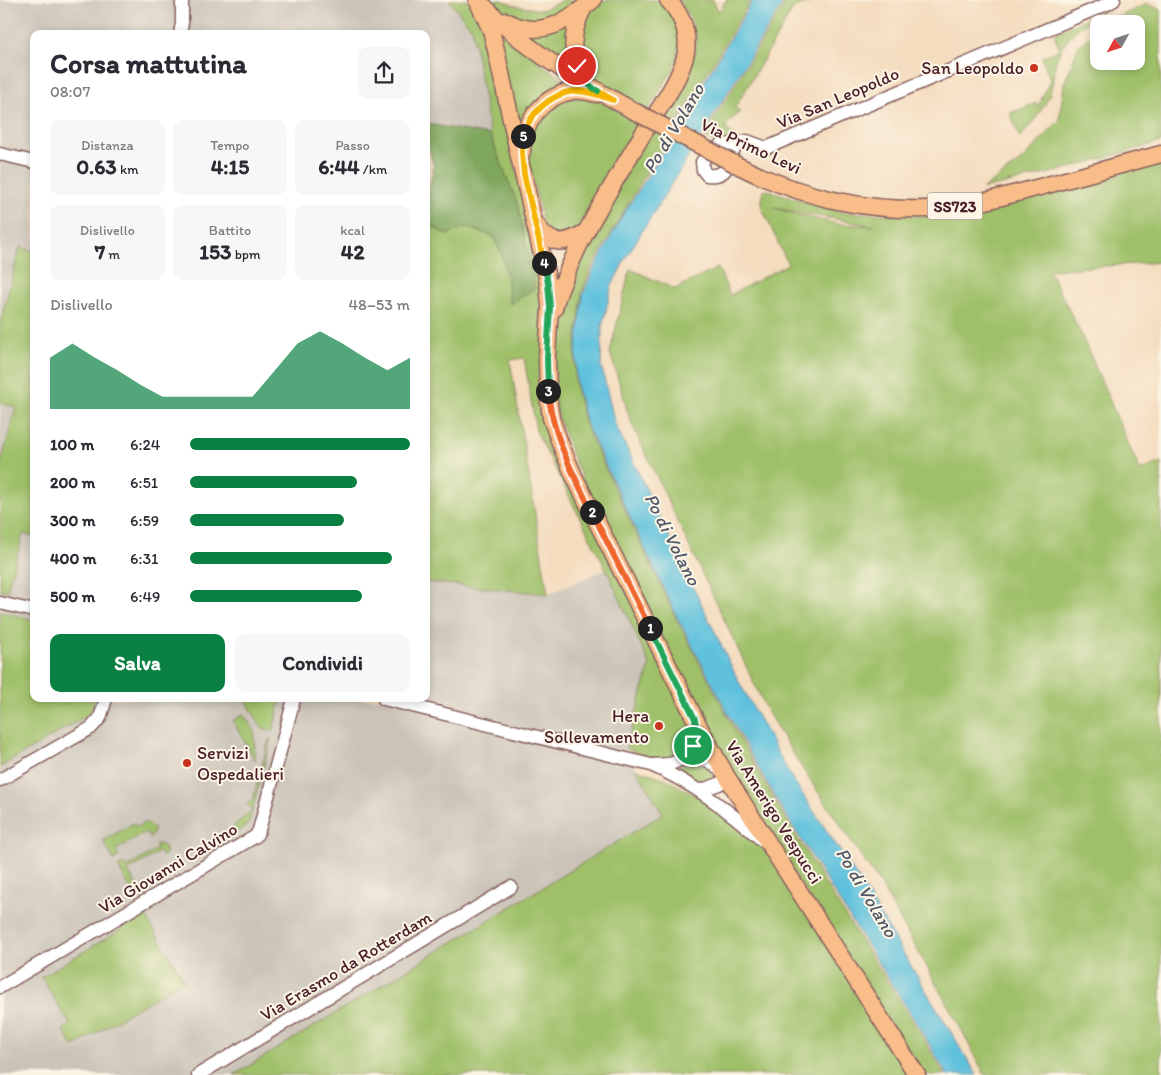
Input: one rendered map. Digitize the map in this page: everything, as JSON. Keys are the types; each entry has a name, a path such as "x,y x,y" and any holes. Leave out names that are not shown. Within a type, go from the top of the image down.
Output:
{"main road":[{"path":"549,333 554,305 569,265 584,233 684,64 686,35 683,21 668,0"},
{"path":"481,3 493,36 545,268 550,297 549,333"},
{"path":"481,3 512,24 525,28 550,27 574,16 588,4"},
{"name":"Via Primo Levi","path":"481,3 505,26 540,54 613,100 755,174 787,187 830,199 878,207 924,208 957,206 983,202 1161,154"},
{"path":"587,85 577,66 573,52 573,40 579,18 588,4"},
{"path":"524,174 522,141 530,120 545,104 555,97 574,91 584,91 613,100"},
{"path":"535,224 544,236 558,242 567,242 584,233"},
{"path":"545,268 571,248 584,233"},
{"name":"Via Amerigo Vespucci","path":"549,333 546,373 552,418 574,476 695,719 727,777 918,1075"}],"street":[{"path":"181,30 182,0"},
{"name":"Via San Leopoldo","path":"740,142 747,141 766,148 1114,0"},
{"path":"0,154 30,161"},
{"path":"0,603 30,610"},
{"path":"0,780 91,728 100,718 105,702"},
{"name":"Via Giovanni Calvino","path":"0,987 256,836 293,702"},
{"path":"396,702 651,765 699,791 739,820 772,849"},
{"path":"681,760 688,753 696,737 695,719"},
{"path":"651,765 672,763 690,757 697,757 721,769 727,777 719,784 699,791"},
{"name":"Via Erasmo da Rotterdam","path":"198,1075 511,887"}],"shaded area":[{"path":"0,0 449,0 472,29 490,135 430,124 430,30 30,30 30,250 20,247 0,324"},
{"path":"0,403 16,407 0,467"},
{"path":"23,534 30,535 30,702 430,702 430,582 548,594 606,569 650,665 626,749 663,814 234,1075 0,1075 0,590 7,591"}],"green space":[{"path":"449,0 468,0 478,13 489,42 543,297 549,432 691,720 693,733 685,749 668,759 653,759 626,748 650,665 606,569 536,431 524,358 510,360 548,594 430,582 430,225 446,235 465,227 493,236 502,255 507,278 518,205 490,135 472,29"},
{"path":"488,0 502,0 517,6 542,10 560,0 584,0 559,18 540,25 504,15"},
{"path":"606,0 657,0 669,10 675,20 680,43 674,68 648,110 593,80 587,74 578,46 584,20 592,9"},
{"path":"678,0 713,0 719,12 726,0 751,0 591,269 582,293 575,354 575,384 585,425 676,618 735,730 834,898 945,1075 924,1075 778,849 699,713 575,463 560,422 554,398 555,335 560,306 584,240 691,66 696,49 694,27"},
{"path":"787,0 816,0 793,9 735,108 740,112 725,126 733,136 731,141 717,143 703,137"},
{"path":"1147,4 1161,10 1161,142 1059,171 983,189 1023,159 1059,121 1064,84 1079,45 1090,37 1090,70 1145,70 1145,15 1122,15"},
{"path":"1113,6 1098,15 1094,15"},
{"path":"1090,17 1090,20 1078,28 1065,43 1056,62 1049,96 1020,138 1010,113 1036,103 1038,107 1050,80 1042,57 1060,49 1054,34"},
{"path":"576,18 576,71 521,31"},
{"path":"493,24 555,74 573,86 520,133"},
{"path":"566,97 598,100 639,123 580,225 574,233 556,238 543,225 528,156 528,134 553,103"},
{"path":"430,124 490,135 518,205 535,288 510,304 502,255 493,236 465,227 446,235 430,225 430,184 434,166 430,154"},
{"path":"1161,162 1161,262 1049,270 1082,336 1140,471 1161,462 1161,1075 985,1075 882,887 800,765 768,713 630,420 610,352 630,269 675,289 718,268 730,295 788,264 761,206 764,189 840,212 939,217","holes":["773,208 874,226 837,224"]},
{"path":"20,247 30,250 30,535 23,534 7,591 0,590 0,467 16,407 0,403 0,324"},
{"path":"0,611 30,619 30,702 94,702 91,711 86,716 0,767"},
{"path":"247,702 280,702 273,731 262,728"},
{"path":"243,714 254,730 255,760 233,721"},
{"path":"269,739 271,739 249,823 199,857 252,810 247,804 253,799"},
{"path":"697,762 711,769 715,778 713,781 703,786 668,768"},
{"path":"636,769 664,778 717,807 767,850 911,1075 234,1075 663,814"},
{"path":"134,823 137,827 143,823 148,823 154,829 153,834 150,838 146,832 116,850 119,856 114,860 103,841"},
{"path":"159,844 165,850 163,857 159,852 128,871 139,890 133,893 118,867 124,864 127,868 157,849 155,845"},
{"path":"145,915 184,980 73,1047 63,1030 70,1025 41,977"}],"water":[{"name":"Po di Volano","path":"753,0 785,0 627,256 612,285 602,327 601,365 615,424 738,680 790,775 856,875 977,1075 947,1075 779,804 732,721 677,617 586,424 576,384 576,353 583,294 593,270 622,216"}],"place":[{"name":"San Leopoldo","path":"1034,68"},
{"name":"Hera Sollevamento","path":"659,726"},
{"name":"Servizi Ospedalieri","path":"187,763"}],"route":[{"path":"577,66 587,85 613,100 584,91 574,91 555,97 537,111 530,120 522,141 524,174 548,284 550,322 546,373 552,418 574,476 695,719 697,729 693,746"}]}
